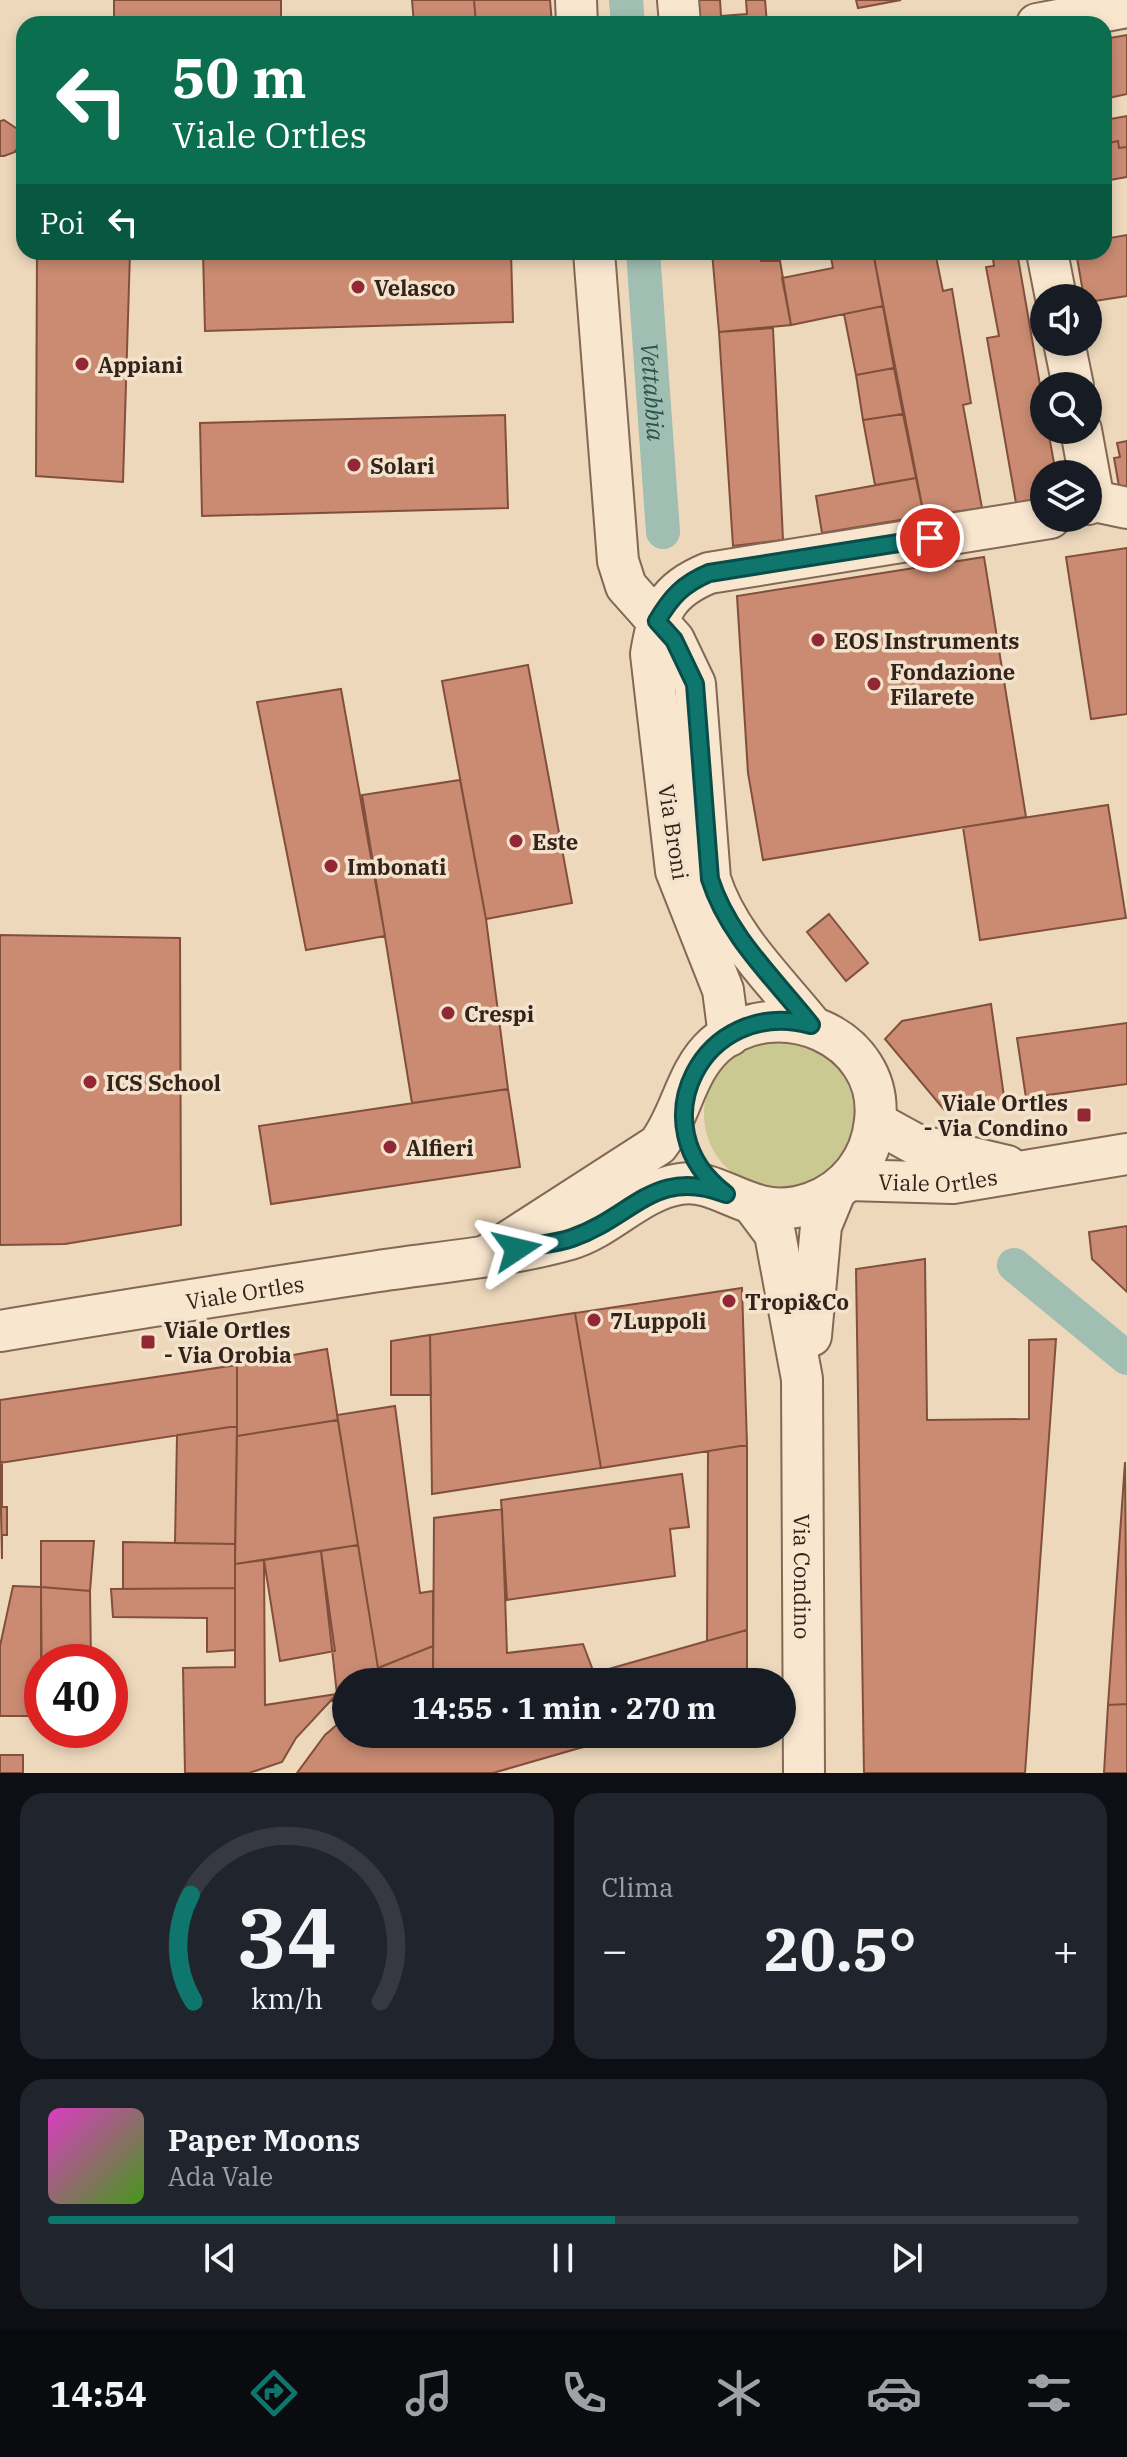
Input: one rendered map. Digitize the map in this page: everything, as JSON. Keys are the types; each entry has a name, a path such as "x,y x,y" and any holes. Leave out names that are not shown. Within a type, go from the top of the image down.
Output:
{"street":[{"path":"1079,16 1127,7"},
{"name":"Via Broni","path":"595,260 618,561 626,586 674,640 695,684 710,879 718,905 729,925 811,1025"},
{"path":"1049,260 1053,284"},
{"path":"1085,444 1103,504"},
{"path":"657,621 681,588 709,573 1030,521"},
{"name":"Via Broni","path":"657,621 651,654 676,871 723,990 729,1036"},
{"name":"Viale Ortles","path":"489,1254 658,1145 672,1127 694,1070 717,1043 769,1021 811,1025 844,1044 862,1065 872,1087 875,1122 869,1150 842,1186"},
{"name":"Viale Ortles","path":"684,1101 687,1135 695,1161 713,1185 740,1200"},
{"name":"Viale Ortles","path":"875,1122 917,1145 1028,1169"},
{"name":"Viale Ortles","path":"0,1331 489,1254 572,1238 650,1196 681,1184 702,1185 740,1200 796,1207 842,1186 953,1183 1127,1154"},
{"name":"Via Condino","path":"802,1379 811,1333 821,1226 842,1186"},
{"name":"Via Condino","path":"740,1200 775,1234 802,1379 804,1773"}],"shaded area":[{"path":"779,1039 808,1044 832,1061 849,1085 854,1114 849,1143 832,1167 808,1184 779,1189 750,1184 726,1167 709,1143 704,1114 709,1085 726,1061 750,1044"}],"building":[{"path":"114,0 281,0 281,16 114,16"},
{"path":"412,0 474,0 475,16 413,16"},
{"path":"474,0 550,0 551,16 475,16"},
{"path":"693,0 720,0 721,16 694,16"},
{"path":"746,0 765,0 766,16 721,16 747,14"},
{"path":"856,0 901,0 858,8"},
{"path":"1127,35 1127,94 1112,97 1112,38"},
{"path":"1127,116 1127,147 1119,148 1118,141 1112,142 1112,119"},
{"path":"4,120 16,128 16,150 4,156 0,156 0,121"},
{"path":"1118,141 1119,148 1127,147 1127,177 1112,180 1112,142"},
{"path":"1127,235 1127,296 1102,300 1102,284 1082,284 1077,260 1112,260 1112,238"},
{"name":"Appiani","path":"37,260 130,260 123,482 36,476"},
{"name":"Velasco","path":"203,260 511,260 513,322 205,331"},
{"path":"713,260 780,261 791,325 719,332"},
{"path":"832,260 874,260 883,306 791,325 782,278 833,268"},
{"path":"875,260 937,260 943,291 952,289 971,403 963,405 982,508 924,516"},
{"path":"993,260 1018,260 1030,327 1030,356 1035,356 1038,372 1030,372 1030,444 1051,444 1053,460 1030,460 1030,500 1016,503 987,338 999,336 986,267 994,266"},
{"path":"883,306 894,368 856,375 844,314"},
{"path":"773,328 783,540 733,546 719,332"},
{"path":"894,368 903,414 863,420 856,375"},
{"path":"903,414 916,478 875,485 863,420"},
{"name":"Solari","path":"505,415 508,508 202,516 200,423"},
{"path":"1127,441 1127,490 1120,492 1114,458 1120,457 1117,443"},
{"path":"916,478 924,516 822,533 816,496"},
{"path":"1127,548 1127,714 1091,719 1066,557"},
{"name":"Fondazione Filarete","path":"984,557 1026,817 763,860 748,773 737,596"},
{"name":"Este","path":"528,665 572,903 486,919 442,681"},
{"name":"Imbonati","path":"341,689 385,936 306,950 257,702"},
{"name":"Crespi","path":"460,780 486,919 508,1089 412,1103 362,795"},
{"path":"1108,805 1126,918 980,940 963,827"},
{"path":"829,914 868,963 846,981 807,932"},
{"name":"ICS School","path":"0,935 180,938 181,1225 65,1244 0,1245"},
{"path":"991,1004 1005,1104 946,1112 885,1039 902,1021"},
{"path":"1127,1023 1127,1084 1026,1098 1017,1038"},
{"name":"Alfieri","path":"508,1089 520,1167 271,1204 259,1126"},
{"path":"1127,1226 1127,1292 1092,1259 1089,1232"},
{"path":"925,1259 927,1420 1029,1419 1029,1340 1056,1339 1025,1773 864,1773 856,1269"},
{"path":"742,1288 747,1445 601,1468 575,1313"},
{"path":"575,1313 601,1468 432,1494 430,1335"},
{"path":"430,1335 431,1395 391,1395 391,1341"},
{"path":"327,1349 338,1420 237,1436 237,1365"},
{"path":"237,1365 237,1426 0,1463 0,1400"},
{"path":"395,1406 420,1593 433,1591 433,1646 378,1668 337,1415"},
{"path":"338,1420 358,1545 235,1564 237,1436"},
{"path":"237,1426 235,1544 175,1543 177,1435"},
{"path":"747,1445 747,1630 707,1641 708,1451"},
{"path":"1125,1462 1127,1704 1108,1705"},
{"path":"0,1463 2,1507 7,1507 7,1535 2,1535 2,1559"},
{"path":"682,1474 689,1527 670,1529 675,1576 507,1600 501,1500"},
{"path":"502,1509 507,1653 583,1644 592,1668 433,1668 434,1518"},
{"path":"41,1541 94,1541 90,1591 41,1587"},
{"path":"123,1542 235,1544 235,1588 123,1589"},
{"path":"358,1545 378,1668 334,1668 321,1551"},
{"path":"321,1551 335,1651 280,1661 264,1560"},
{"path":"264,1560 265,1705 332,1695 332,1699 296,1738 282,1762 249,1773 185,1773 183,1668 235,1667 235,1564"},
{"path":"13,1586 41,1587 41,1644 24,1644 24,1716 0,1716 0,1646"},
{"path":"41,1587 90,1591 91,1644 41,1644"},
{"path":"235,1588 235,1650 207,1652 207,1618 113,1617 111,1589"},
{"path":"747,1630 747,1668 612,1668"},
{"path":"433,1646 433,1668 378,1668"},
{"path":"1127,1704 1127,1773 1104,1773 1108,1705"},
{"path":"332,1729 332,1748 576,1749 493,1773 297,1773"},
{"path":"0,1755 23,1755 23,1773 0,1773"}],"waterway":[{"name":"Vettabbia","path":"626,0 627,16"},
{"name":"Vettabbia","path":"644,260 663,532"},
{"name":"Vettabbia","path":"1014,1265 1127,1358"}],"place":[{"name":"Velasco","path":"358,287"},
{"name":"Appiani","path":"82,364"},
{"name":"Solari","path":"354,465"},
{"name":"EOS Instruments","path":"818,640"},
{"name":"Fondazione Filarete","path":"874,684"},
{"name":"Este","path":"516,841"},
{"name":"Imbonati","path":"331,866"},
{"name":"Crespi","path":"448,1013"},
{"name":"ICS School","path":"90,1082"},
{"name":"Viale Ortles - Via Condino","path":"1084,1115"},
{"name":"Alfieri","path":"390,1147"},
{"name":"Tropi&Co","path":"729,1301"},
{"name":"7Luppoli","path":"594,1320"},
{"name":"Viale Ortles - Via Orobia","path":"148,1342"}],"route":[{"path":"517,1249 572,1238 650,1196 681,1184 702,1185 726,1194 713,1185 695,1161 690,1148 684,1101 694,1070 717,1043 758,1023 779,1020 811,1025 729,925 718,905 710,879 695,684 674,640 657,621 669,600 690,581 709,573 930,538"}]}
